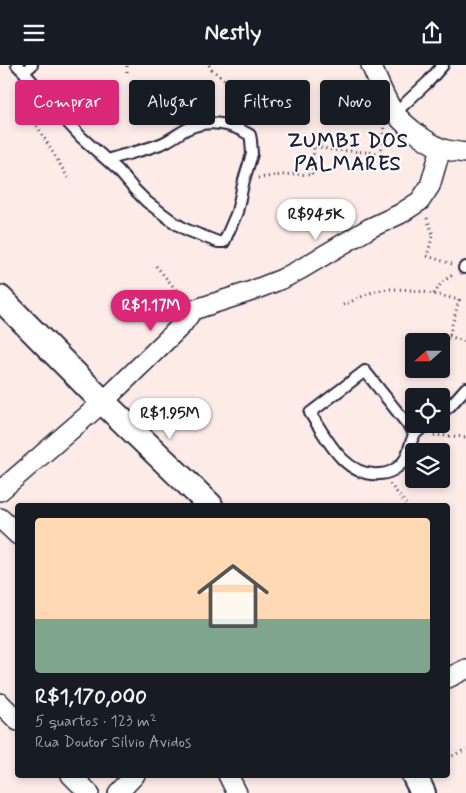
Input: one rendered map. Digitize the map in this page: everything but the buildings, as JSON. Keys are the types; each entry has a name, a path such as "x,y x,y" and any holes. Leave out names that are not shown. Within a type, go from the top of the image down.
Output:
{"street":[{"path":"371,65 382,92 395,113 418,134 442,148 466,153"},
{"path":"0,491 102,402 182,325 193,310 282,279 420,201 430,186 442,148"},
{"path":"0,298 102,402 208,503"},
{"path":"0,518 15,532"},
{"path":"450,677 466,669"},
{"path":"0,703 15,718"},
{"path":"74,778 89,793"},
{"path":"118,793 132,778"},
{"path":"230,778 237,793"},
{"path":"416,778 423,793"}],"lane":[{"path":"395,113 428,83 443,65"},
{"path":"24,67 33,80"},
{"path":"70,125 99,154 118,169 147,202 175,223 218,242 224,242 231,228 252,155 250,135 236,127 214,123 196,125 163,143 107,159"},
{"path":"365,371 415,434 408,455 396,469 381,474 364,473 341,459 310,413 365,371"},
{"path":"450,406 466,388"}],"path":[{"path":"127,65 127,72"},
{"path":"209,65 212,70 225,80"},
{"path":"244,180 291,174 312,175 314,146 332,150 382,153 385,124 395,113"},
{"path":"37,125 68,178"},
{"path":"433,234 427,256 465,267"},
{"path":"156,266 193,310"},
{"path":"434,294 442,282 465,267"},
{"path":"343,305 375,292 392,289 434,294 459,300 450,333"},
{"path":"450,335 466,343"},
{"path":"415,434 466,437"},
{"path":"381,474 405,503"},
{"path":"450,757 466,749"}],"district":[{"name":"ZUMBI DOS PALMARES","path":"348,152"}]}
